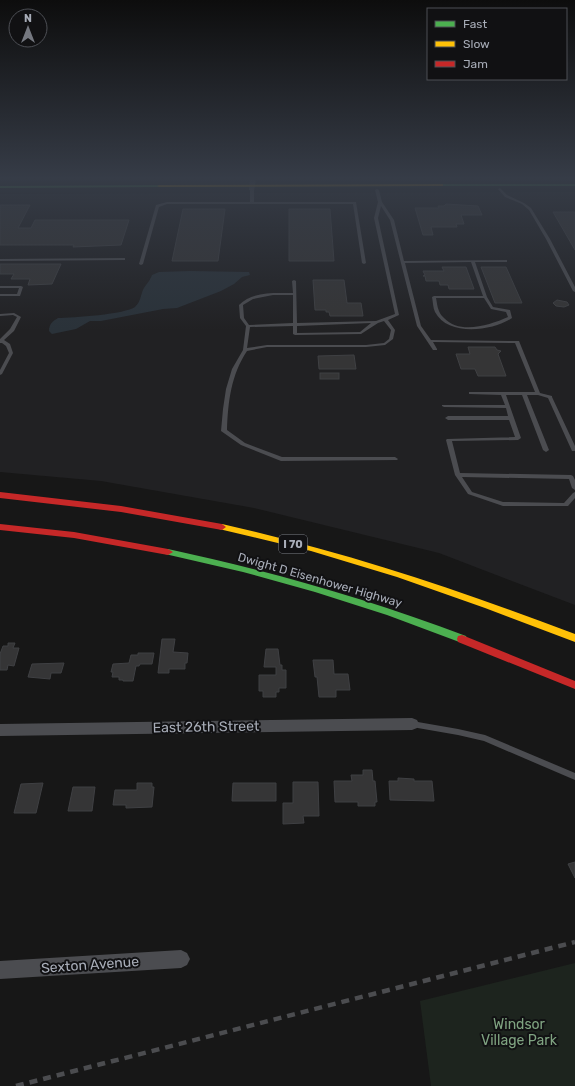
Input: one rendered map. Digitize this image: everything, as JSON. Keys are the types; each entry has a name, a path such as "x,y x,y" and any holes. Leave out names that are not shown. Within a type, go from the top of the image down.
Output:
{"main road":[{"name":"I 70","path":"0,495 125,509 267,537 363,563 428,584 510,612 575,638"},
{"name":"Dwight D Eisenhower Highway","path":"0,527 96,538 183,555 270,575 342,596 420,622 464,638 575,685"}],"street":[{"name":"East 26th Street","path":"0,730 412,724"},
{"name":"Sexton Avenue","path":"0,970 181,959"}],"lane":[{"path":"141,264 151,229"},
{"path":"359,229 364,263"},
{"path":"248,326 376,322 397,314 378,229"},
{"path":"394,229 419,326 435,349"},
{"path":"540,229 575,291"},
{"path":"0,260 124,259"},
{"path":"403,262 506,261"},
{"path":"473,262 485,297 492,308 508,311 510,318 497,324 472,329 446,324 438,314 434,297 485,297"},
{"path":"294,281 295,334 361,333 376,322"},
{"path":"0,286 21,286 19,295 0,295"},
{"path":"295,294 275,294 247,299 240,305 242,318 248,326 245,350 236,362 226,398 224,431 243,444 281,459 395,459"},
{"path":"0,315 14,314 19,317 12,330 1,342 8,345 12,353 0,374"},
{"path":"245,350 267,346 366,346 385,344 391,338 393,330 385,319"},
{"path":"430,341 517,342 538,394"},
{"path":"471,393 538,394 550,397 574,450"},
{"path":"503,393 518,438 449,440 458,475 470,493 503,504 566,505 575,494"},
{"path":"524,394 546,450"},
{"path":"444,406 508,407"},
{"path":"448,418 512,418"},
{"path":"458,475 571,477 575,488"},
{"path":"412,724 485,738 575,777"}],"shaded area":[{"path":"0,229 575,229 575,605 439,553 254,508 101,481 0,472"},
{"path":"159,272 249,272 250,275 242,277 234,284 221,291 177,308 163,309 101,321 90,321 76,329 52,334 49,331 54,320 58,318 121,312 135,307 152,275"}],"green space":[{"name":"Windsor Village Park","path":"575,963 575,1086 431,1086 420,1001"}],"building":[{"path":"0,229 126,229 121,245 73,247 74,245 0,245"},
{"path":"179,229 222,229 218,261 172,261"},
{"path":"289,229 332,229 334,261 289,261"},
{"path":"421,229 431,229 433,235 423,235"},
{"path":"563,229 575,229 575,250"},
{"path":"0,264 61,264 52,284 28,285 30,279 11,279 14,274 0,274"},
{"path":"442,267 466,267 474,289 449,289 448,285 440,285 439,281 426,281 425,276 423,276 425,275 423,271 444,271"},
{"path":"481,267 506,267 522,303 495,303"},
{"path":"313,280 344,280 347,303 361,303 363,316 330,316 329,312 326,312 326,310 315,310"},
{"path":"557,300 567,302 569,305 564,307 556,306 553,303"},
{"path":"468,347 495,347 497,350 501,351 498,354 506,376 478,376 475,369 461,369 456,354 470,354"},
{"path":"354,355 356,369 319,369 318,356"},
{"path":"320,373 339,373 339,379 320,379"},
{"path":"162,639 175,639 173,652 188,653 185,669 169,669 169,673 158,673"},
{"path":"8,643 15,643 13,648 19,648 14,666 8,665 7,670 0,670 0,654 3,646 8,646"},
{"path":"266,649 278,649 280,665 282,665 282,670 286,670 286,688 279,688 279,692 276,692 276,697 263,697 263,691 259,691 259,675 276,675 276,667 264,667"},
{"path":"138,653 154,653 152,664 140,664 139,666 136,666 133,681 123,681 119,680 119,677 112,677 113,672 111,672 113,664 129,663 131,655 138,655"},
{"path":"313,660 333,660 334,674 348,674 350,690 336,690 336,697 319,697 317,677 315,677"},
{"path":"64,663 61,673 51,673 50,679 28,677 32,664"},
{"path":"363,770 372,770 373,781 375,781 377,802 375,802 375,806 358,806 358,802 335,802 334,781 352,781 351,775 363,775"},
{"path":"398,778 414,779 414,781 432,781 434,801 390,800 389,781 398,781"},
{"path":"293,782 318,782 319,816 303,816 304,823 283,824 283,803 293,803"},
{"path":"43,783 36,813 14,813 21,784"},
{"path":"137,783 152,783 152,787 154,787 152,807 126,808 126,805 113,805 115,790 137,790"},
{"path":"233,783 276,783 276,801 232,801"},
{"path":"73,787 95,787 92,811 68,811"},
{"path":"575,862 575,878 568,864"}],"railway":[{"path":"16,1086 575,942"}],"traffic: fast":[{"path":"168,552 243,569 317,589 390,612 462,639"}],"traffic: slow":[{"path":"222,527 267,537 357,561 488,605 575,638"}],"traffic: jam":[{"path":"0,495 121,509 222,527"},
{"path":"0,527 74,535 168,552"},
{"path":"462,639 575,685"}]}
